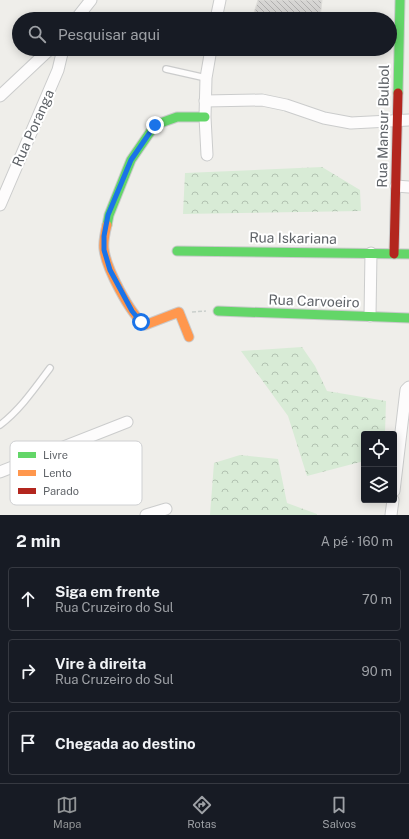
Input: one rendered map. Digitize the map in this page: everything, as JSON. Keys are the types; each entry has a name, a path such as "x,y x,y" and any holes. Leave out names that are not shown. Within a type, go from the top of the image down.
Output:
{"street":[{"path":"82,12 91,0"},
{"path":"217,12 220,0"},
{"name":"Rua Mansur Bulbol","path":"394,254 400,0"},
{"path":"0,96 43,56"},
{"name":"Rua Poranga","path":"0,206 4,187 58,70 61,56"},
{"path":"207,155 205,101 206,78 210,56"},
{"path":"205,101 262,100 286,104 324,118 351,123 409,120"},
{"path":"189,337 179,312 145,325 141,322 132,311 110,270 104,250 104,236 108,215 131,160 155,125 178,117 205,117"},
{"path":"396,186 409,187"},
{"name":"Rua Iskariana","path":"177,250 409,254"},
{"path":"370,316 371,253"},
{"name":"Rua Carvoeiro","path":"218,311 409,318"},
{"path":"397,467 406,390 409,387"},
{"path":"79,441 128,422"},
{"path":"0,472 10,468"},
{"path":"391,515 393,503"},
{"path":"146,515 166,509"}],"lane":[{"path":"166,69 206,78"},
{"path":"0,425 17,409 50,368"}],"path":[{"path":"179,312 218,311"}],"green space":[{"path":"322,167 360,190 361,211 183,214 185,173"},
{"path":"302,347 315,366 327,391 386,401 385,431 361,431 361,462 307,476 288,416 241,351"},
{"path":"240,455 278,459 287,503 317,515 210,515 214,463"}],"building":[{"path":"258,0 322,0 321,12 254,12"}],"traffic: fast":[{"path":"398,93 400,0"},
{"path":"107,225 109,215 131,160 155,125 177,117 205,117"},
{"path":"177,251 409,254"},
{"path":"218,311 409,318"}],"traffic: slow":[{"path":"107,225 104,249 109,267 120,290 133,311 145,325 179,312 189,337"}],"traffic: jam":[{"path":"394,254 398,93"}],"route":[{"path":"141,322 132,311 110,270 104,250 104,236 108,215 131,160 155,125"}]}
